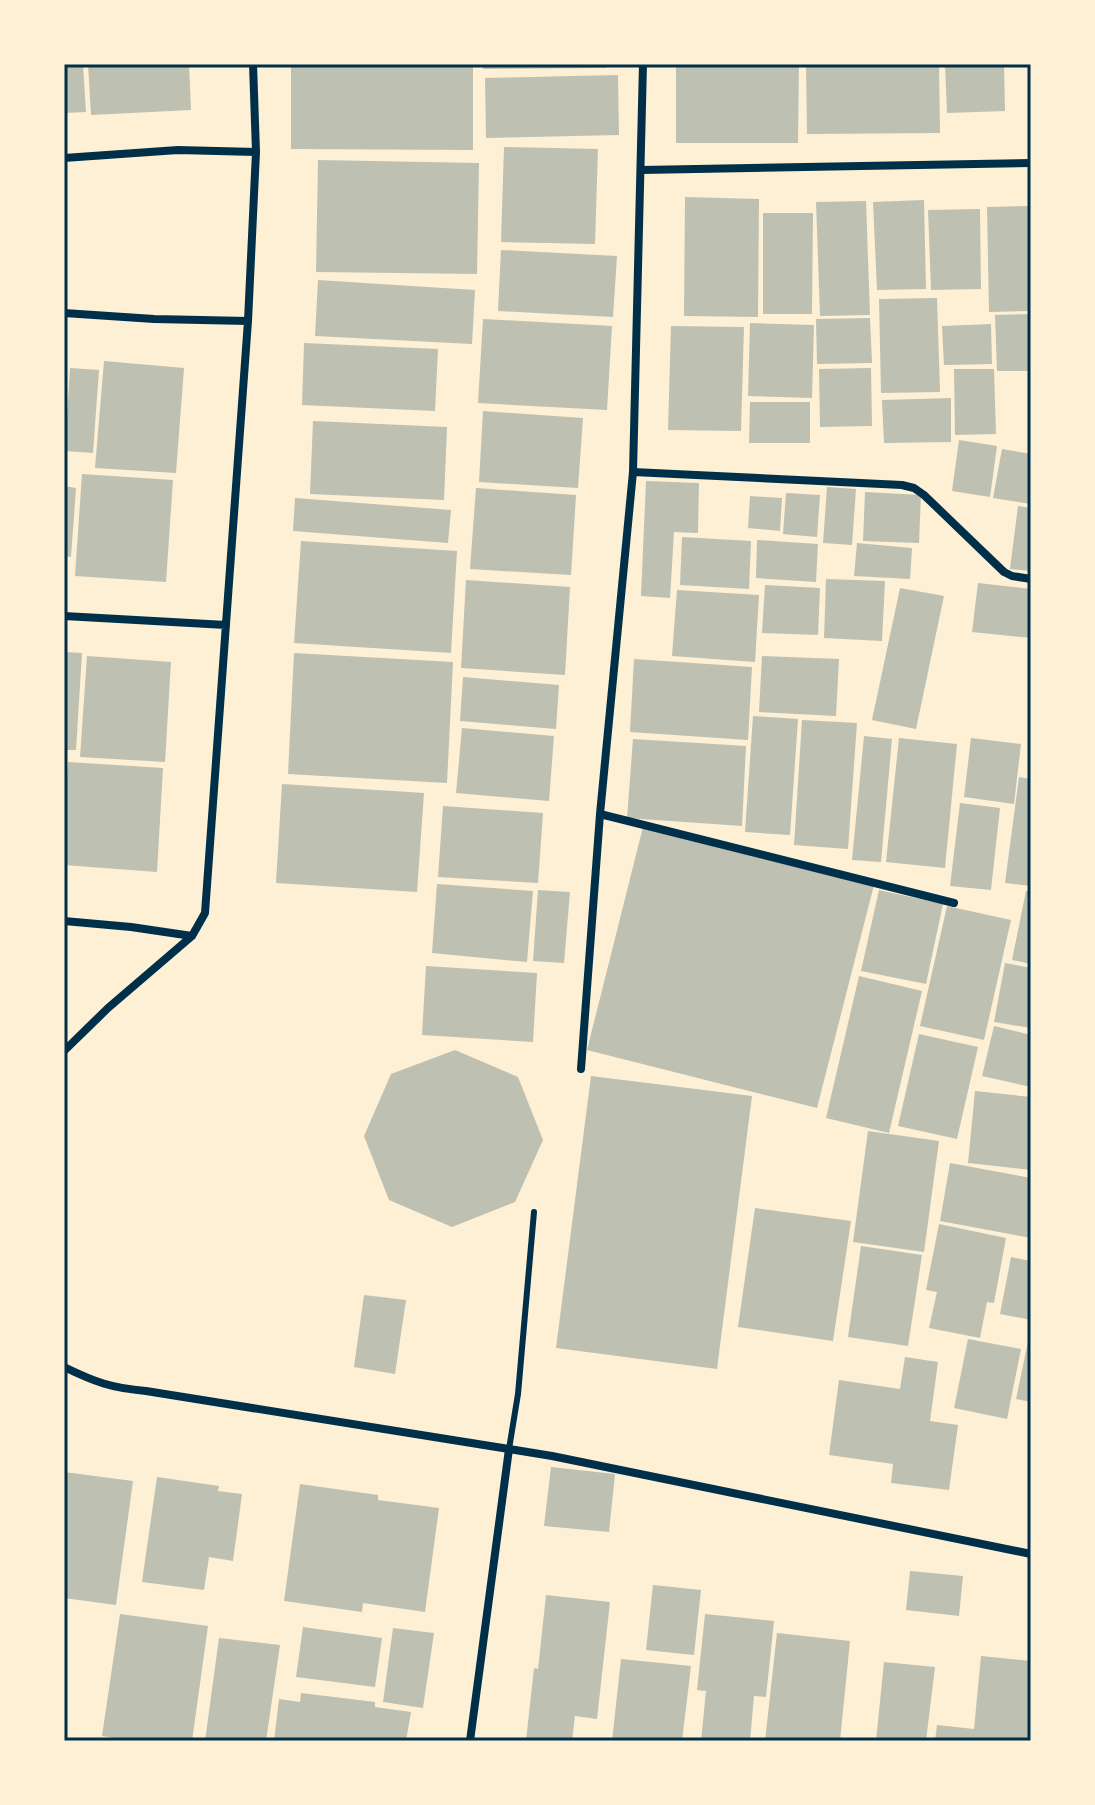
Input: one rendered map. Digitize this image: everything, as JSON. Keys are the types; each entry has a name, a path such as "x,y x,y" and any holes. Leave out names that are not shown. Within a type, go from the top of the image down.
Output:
{"street":[{"path":"64,1051 192,936 205,913 248,321 256,152 253,64"},
{"path":"581,1069 600,814 633,472 643,64"},
{"path":"64,158 178,150 256,152"},
{"path":"641,170 1031,163"},
{"path":"64,313 248,321"},
{"path":"633,472 914,488 1004,572 1031,579"},
{"path":"64,616 226,625"},
{"path":"600,814 954,903"},
{"path":"64,921 192,936"},
{"path":"64,1367 118,1389 552,1456 1031,1554"},
{"path":"470,1741 509,1449"}],"lane":[{"path":"509,1449 518,1394 534,1212"}],"building":[{"path":"64,64 83,64 86,112 64,113"},
{"path":"88,64 189,64 191,110 91,115"},
{"path":"291,64 473,64 473,150 291,149"},
{"path":"483,64 606,64 606,68 483,69"},
{"path":"676,64 799,64 798,143 676,143"},
{"path":"806,64 939,64 940,133 807,134"},
{"path":"945,64 1004,64 1005,111 947,113"},
{"path":"618,75 619,135 486,138 485,78"},
{"path":"504,147 598,149 595,244 501,242"},
{"path":"318,160 479,163 477,274 316,272"},
{"path":"685,197 759,199 758,317 684,316"},
{"path":"924,200 926,289 877,290 873,202"},
{"path":"866,201 870,315 820,316 816,202"},
{"path":"1031,206 1031,311 989,312 987,207"},
{"path":"980,209 981,289 931,290 928,210"},
{"path":"763,213 813,213 812,314 763,314"},
{"path":"501,250 617,256 613,317 498,311"},
{"path":"318,280 475,290 472,344 315,336"},
{"path":"937,298 940,392 881,393 879,299"},
{"path":"1031,314 1031,371 997,371 995,315"},
{"path":"870,318 872,363 817,364 816,319"},
{"path":"483,319 612,326 607,410 478,403"},
{"path":"750,323 814,325 812,398 748,396"},
{"path":"991,324 992,364 944,365 942,326"},
{"path":"671,326 744,327 741,431 668,430"},
{"path":"304,343 438,349 435,411 302,405"},
{"path":"104,361 184,368 176,473 95,468"},
{"path":"70,368 99,370 93,453 65,451"},
{"path":"871,368 872,426 820,427 819,369"},
{"path":"954,369 994,369 996,434 955,435"},
{"path":"951,398 951,442 884,443 882,400"},
{"path":"750,402 810,402 810,443 749,443"},
{"path":"483,411 583,418 578,488 479,482"},
{"path":"313,421 447,427 444,500 310,494"},
{"path":"959,440 997,446 990,497 952,491"},
{"path":"1002,449 1031,454 1031,504 993,498"},
{"path":"82,474 173,480 166,582 75,576"},
{"path":"646,481 699,483 698,533 674,532 670,598 641,596"},
{"path":"64,486 76,488 71,557 64,556"},
{"path":"827,487 856,489 852,545 823,543"},
{"path":"476,488 576,495 571,575 470,569"},
{"path":"865,492 921,495 919,543 863,541"},
{"path":"786,493 820,495 817,537 783,534"},
{"path":"750,496 782,498 780,531 748,528"},
{"path":"295,498 451,510 448,543 293,531"},
{"path":"1018,506 1031,508 1031,571 1010,569"},
{"path":"682,537 751,541 749,589 680,585"},
{"path":"757,540 818,544 816,582 756,578"},
{"path":"301,541 457,551 451,653 294,643"},
{"path":"857,543 912,548 910,579 854,576"},
{"path":"826,579 885,581 882,641 824,638"},
{"path":"466,580 570,587 565,675 461,668"},
{"path":"978,583 1031,589 1031,638 972,632"},
{"path":"765,585 820,588 818,635 762,633"},
{"path":"900,588 944,596 916,729 872,720"},
{"path":"677,590 759,595 755,662 672,656"},
{"path":"64,652 82,653 76,750 64,750"},
{"path":"294,653 453,662 447,783 288,774"},
{"path":"87,656 171,662 165,762 80,757"},
{"path":"762,656 839,659 836,716 759,712"},
{"path":"634,659 752,667 748,740 630,732"},
{"path":"463,677 559,685 556,729 460,721"},
{"path":"753,716 798,719 790,835 745,832"},
{"path":"802,720 857,723 848,849 794,845"},
{"path":"462,728 554,736 549,801 456,793"},
{"path":"864,736 892,739 881,862 852,860"},
{"path":"899,738 957,744 945,868 886,862"},
{"path":"971,738 1021,744 1014,804 964,797"},
{"path":"633,739 746,746 742,826 627,818"},
{"path":"68,762 163,768 157,872 64,865"},
{"path":"1019,777 1031,779 1031,886 1005,883"},
{"path":"282,784 424,793 417,892 276,883"},
{"path":"960,803 1000,808 991,890 950,886"},
{"path":"443,806 543,813 538,883 438,877"},
{"path":"643,827 874,885 817,1108 587,1050"},
{"path":"437,884 533,891 527,962 432,953"},
{"path":"538,890 570,892 564,963 533,961"},
{"path":"879,890 943,904 926,984 861,971"},
{"path":"1026,891 1031,892 1031,964 1012,960"},
{"path":"947,906 1011,920 984,1040 920,1026"},
{"path":"1005,963 1031,968 1031,1028 994,1022"},
{"path":"426,966 537,973 533,1042 422,1035"},
{"path":"859,976 922,991 889,1133 826,1118"},
{"path":"994,1026 1031,1035 1031,1087 982,1076"},
{"path":"919,1034 978,1047 957,1139 898,1126"},
{"path":"455,1050 518,1077 543,1140 515,1202 452,1227 389,1200 364,1136 391,1074"},
{"path":"591,1076 752,1096 717,1369 556,1348"},
{"path":"975,1091 1031,1097 1031,1170 968,1163"},
{"path":"868,1131 939,1141 924,1252 853,1242"},
{"path":"950,1163 1031,1178 1031,1238 940,1221"},
{"path":"755,1208 851,1221 833,1341 738,1327"},
{"path":"939,1224 1006,1238 994,1303 987,1302 980,1338 929,1328 937,1292 926,1290"},
{"path":"861,1246 922,1255 908,1346 848,1337"},
{"path":"1011,1257 1031,1261 1031,1320 1000,1314"},
{"path":"364,1295 406,1300 395,1374 354,1367"},
{"path":"1031,1332 1031,1402 1016,1399"},
{"path":"968,1339 1021,1349 1007,1419 954,1408"},
{"path":"905,1357 938,1362 930,1421 958,1425 949,1490 891,1483 893,1464 829,1455 839,1380 900,1389"},
{"path":"551,1467 615,1474 609,1532 544,1526"},
{"path":"64,1472 133,1481 116,1605 64,1598"},
{"path":"157,1477 219,1486 218,1491 242,1494 233,1561 209,1557 204,1590 142,1582"},
{"path":"300,1484 378,1495 378,1500 439,1508 425,1612 363,1603 362,1612 284,1601"},
{"path":"910,1571 963,1576 959,1616 906,1610"},
{"path":"653,1585 701,1590 694,1655 646,1650"},
{"path":"546,1595 610,1602 597,1719 575,1716 572,1741 526,1741"},
{"path":"120,1614 208,1626 192,1741 135,1741 102,1736"},
{"path":"705,1614 774,1621 766,1697 754,1696 750,1741 701,1741 706,1691 697,1690"},
{"path":"303,1627 382,1638 375,1687 296,1677"},
{"path":"393,1628 434,1633 423,1708 383,1702"},
{"path":"777,1633 850,1641 840,1741 765,1741"},
{"path":"219,1638 280,1645 266,1741 205,1741"},
{"path":"981,1656 1031,1661 1031,1741 935,1741 937,1725 974,1729"},
{"path":"621,1659 691,1666 682,1741 612,1741"},
{"path":"884,1662 935,1667 926,1741 876,1741"},
{"path":"301,1693 375,1702 375,1707 411,1712 406,1741 274,1741 279,1699 300,1702"}]}
